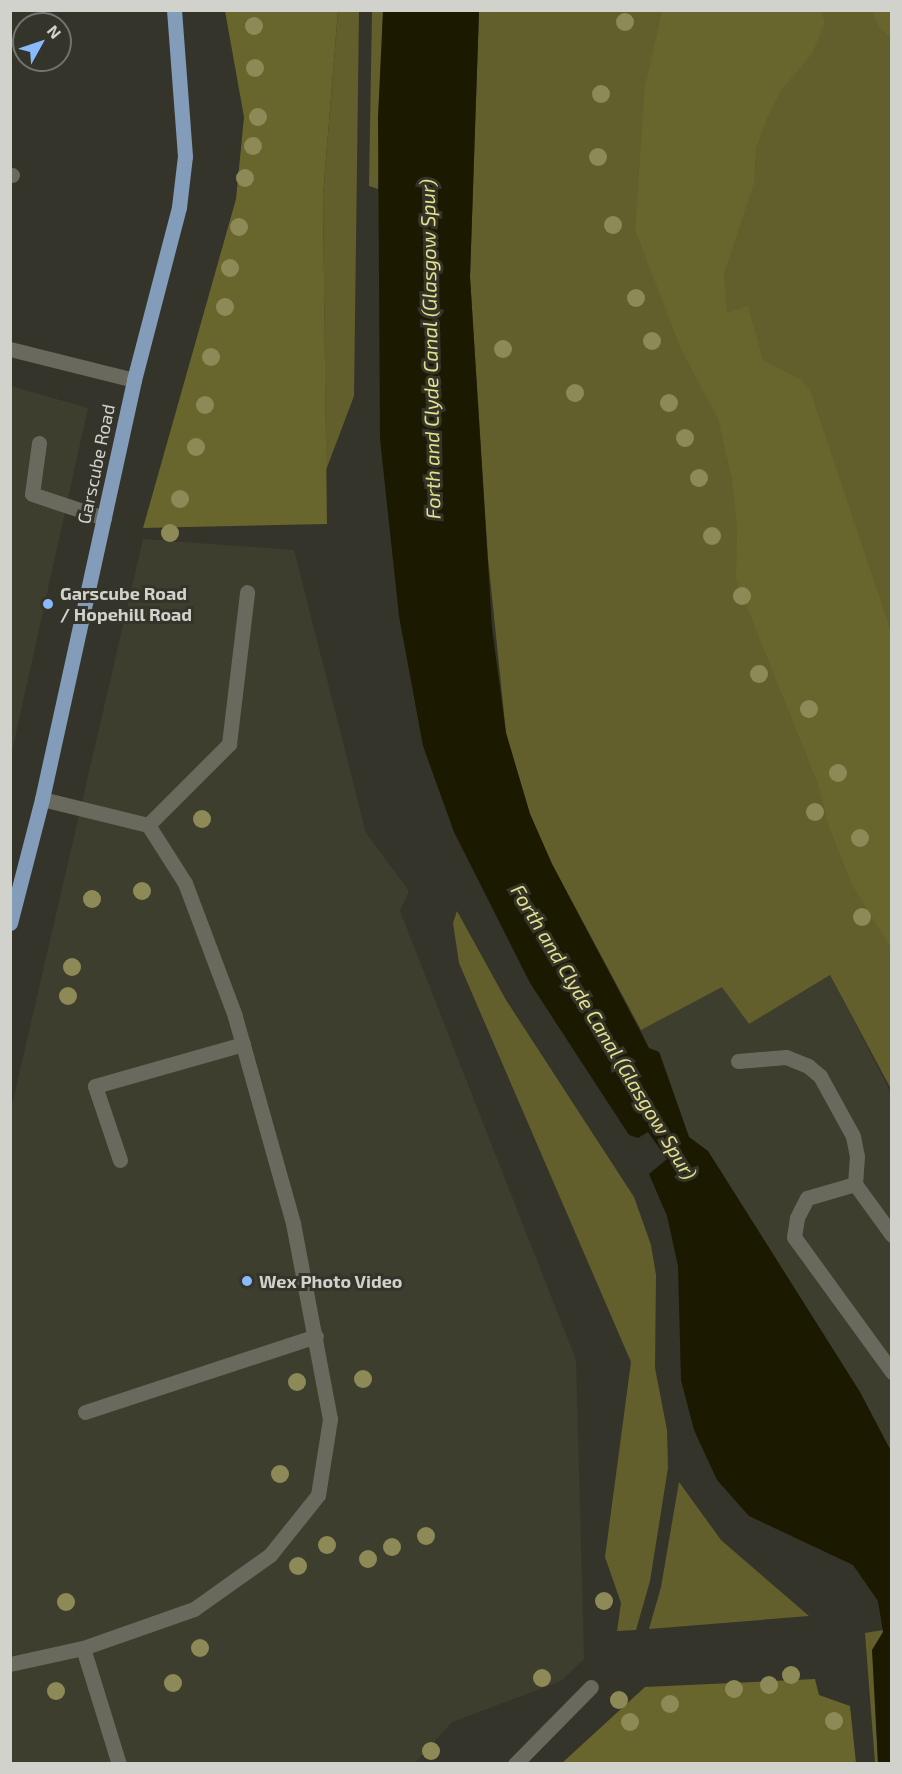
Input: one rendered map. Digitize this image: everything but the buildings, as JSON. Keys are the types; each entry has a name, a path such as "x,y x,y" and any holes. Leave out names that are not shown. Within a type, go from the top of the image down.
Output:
{"main road":[{"name":"Garscube Road","path":"10,923 42,799 134,380 178,207 185,156 174,10"}],"street":[{"path":"10,349 134,380"},
{"path":"39,443 32,494 104,518"},
{"path":"148,825 229,744 247,592"},
{"path":"10,1664 83,1648 194,1609 270,1555 318,1495 330,1419 293,1223 243,1044 185,883 148,825 42,799"},
{"path":"120,1160 95,1086 243,1044"},
{"path":"738,1061 786,1057 808,1066 820,1076 853,1136 857,1156 855,1184 891,1235"},
{"path":"855,1184 807,1198 797,1218 794,1237 891,1372"},
{"path":"85,1412 316,1336"},
{"path":"83,1648 119,1764"},
{"path":"515,1764 591,1687"}],"shaded area":[{"path":"225,11 338,11 323,196 327,524 143,528 236,199 244,117"},
{"path":"338,11 359,11 354,396 326,470 323,196"},
{"path":"372,11 383,11 378,189 369,186"},
{"path":"479,11 891,11 891,1089 830,975 749,1024 722,987 641,1030 552,864 530,814 506,733 488,558 470,277"},
{"path":"662,11 821,11 825,23 812,54 781,90 767,118 756,149 754,183 724,274 727,313 748,306 763,360 800,379 810,390 891,632 891,948 852,885 828,824 818,784 736,580 737,527 732,479 718,419 681,349 635,230 645,87"},
{"path":"872,11 891,11 891,38 879,27"},
{"path":"11,386 88,408 11,756"},
{"path":"143,539 294,550 366,833 409,891 400,911 576,1360 584,1659 561,1681 452,1722 415,1763 11,1764 11,1109"},
{"path":"457,911 506,1000 634,1197 651,1245 656,1275 655,1368 667,1430 668,1468 650,1581 636,1630 617,1631 621,1603 605,1557 631,1362 459,963 453,923"},
{"path":"830,975 891,1093 891,1451 860,1392 708,1151 689,1137 660,1053 649,1049 641,1030 722,986 749,1024"},
{"path":"679,1482 721,1540 809,1616 649,1629 661,1587"},
{"path":"883,1630 876,1716 878,1763 875,1763 865,1633"},
{"path":"815,1679 819,1695 850,1706 856,1763 562,1763 645,1687"}],"water":[{"name":"Forth and Clyde Canal (Glasgow Spur)","path":"383,11 479,11 470,277 492,628 506,733 530,814 552,864 649,1048 659,1052 689,1137 708,1151 860,1392 891,1451 891,1763 878,1763 872,1650 883,1632 878,1601 853,1565 749,1516 717,1480 694,1430 681,1380 678,1266 667,1216 649,1174 667,1159 648,1132 638,1138 629,1135 530,983 454,832 423,746 399,616 380,439 378,117"}],"place":[{"name":"Garscube Road / Hopehill Road","path":"48,604"},
{"name":"Wex Photo Video","path":"247,1281"}]}
